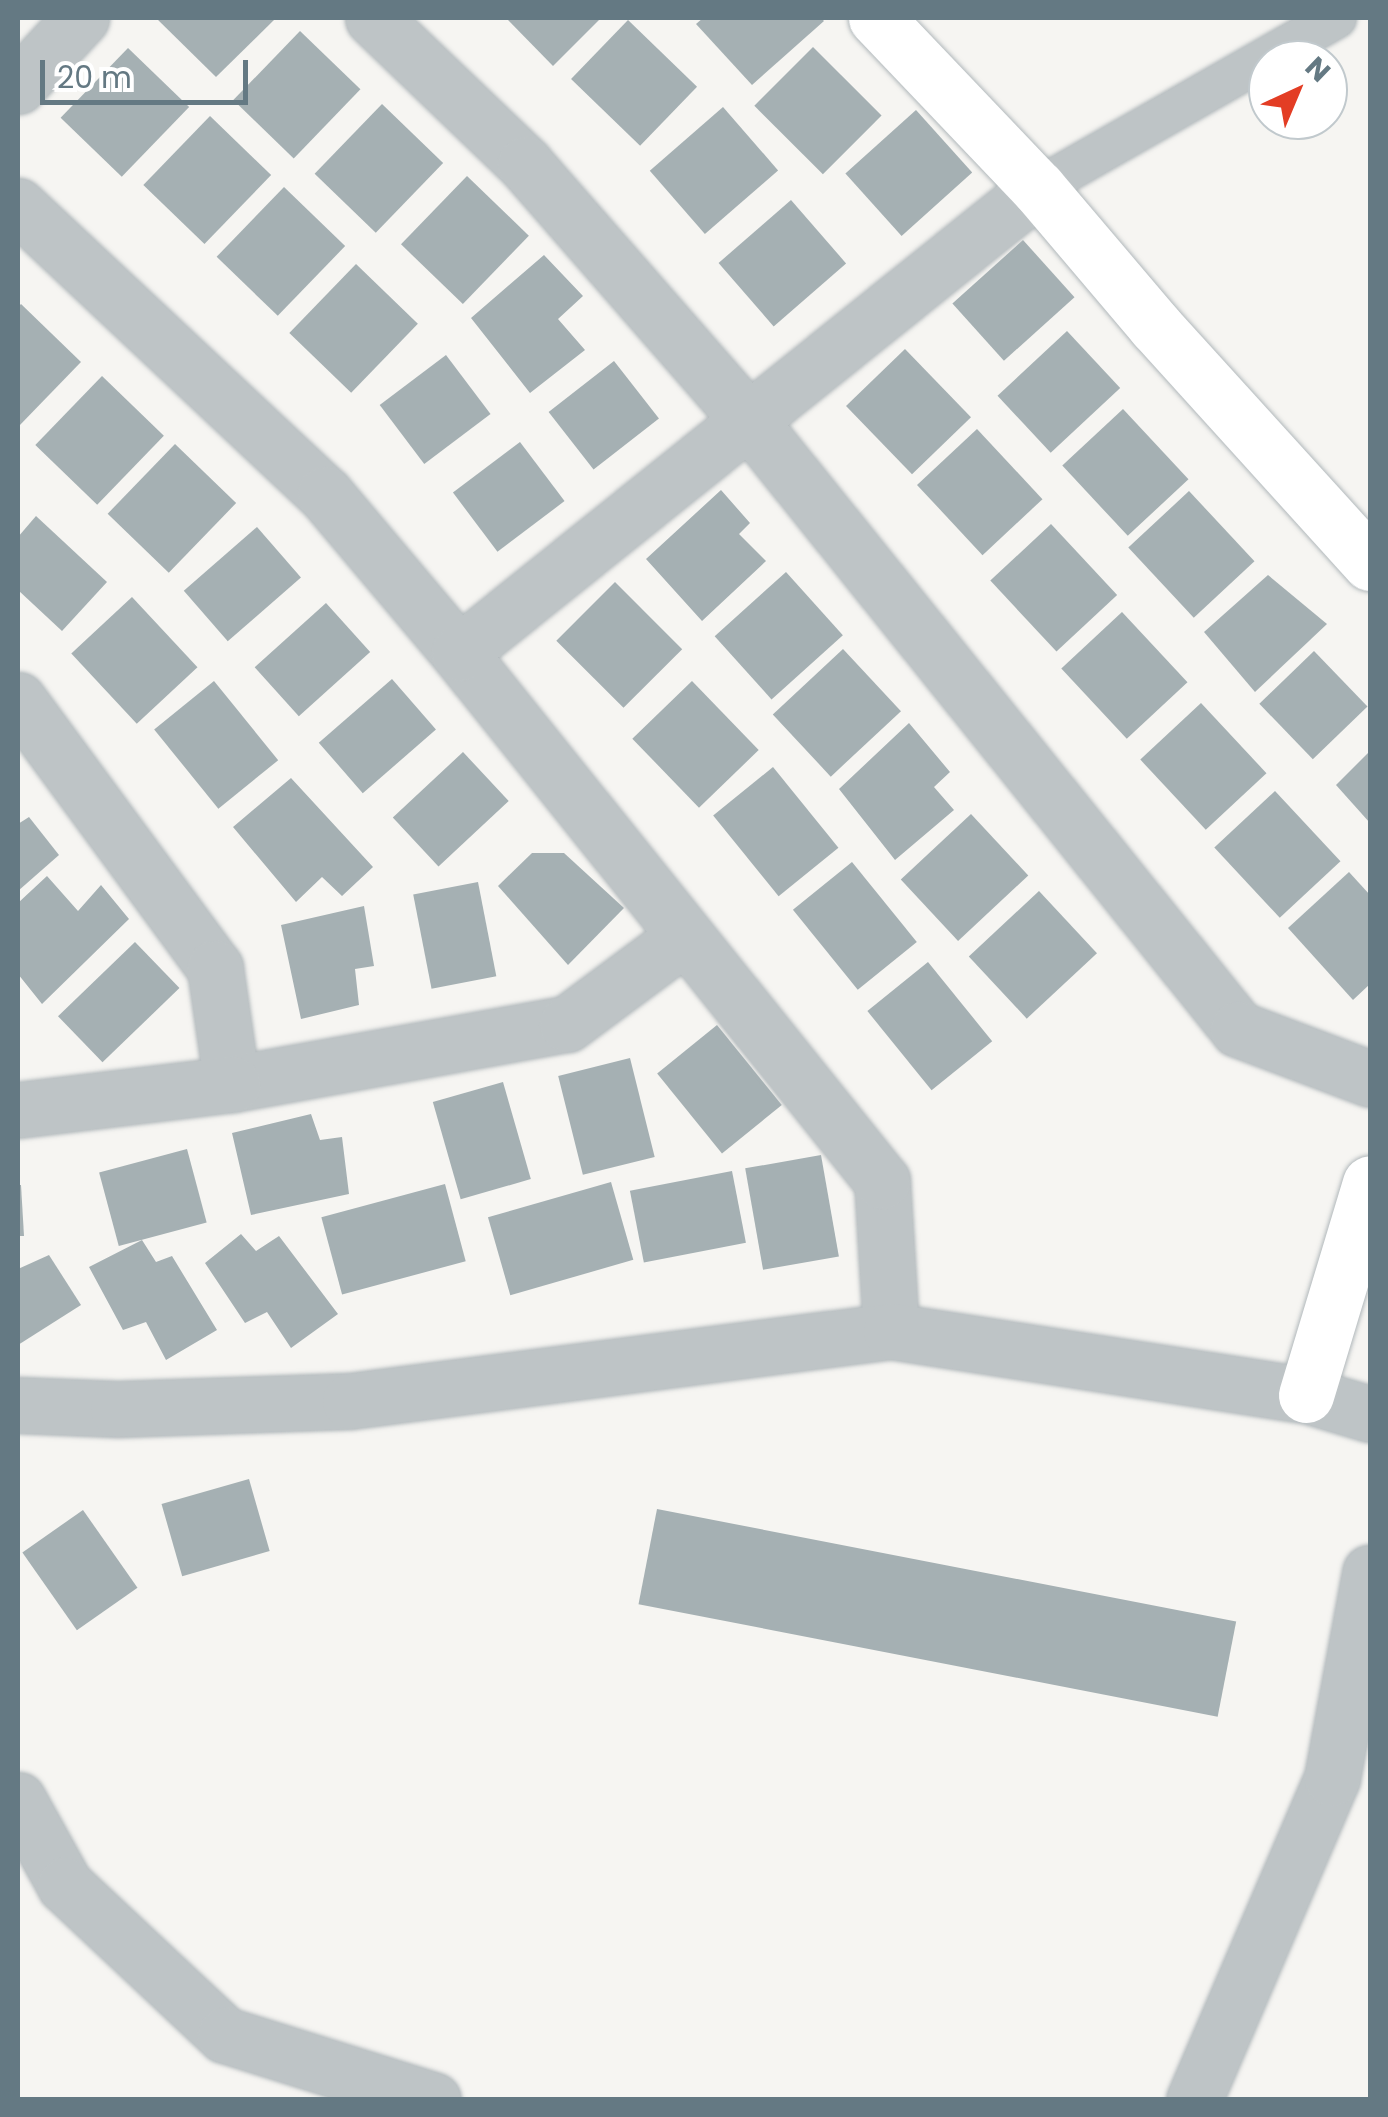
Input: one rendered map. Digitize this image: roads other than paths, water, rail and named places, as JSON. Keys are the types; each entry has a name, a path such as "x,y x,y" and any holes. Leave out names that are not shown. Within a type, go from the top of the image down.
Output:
{"street":[{"path":"18,86 81,18"},
{"path":"372,18 525,164 751,423 1238,1029 1370,1079"},
{"path":"876,18 1038,188 1370,564"},
{"path":"459,653 751,423 1038,188"},
{"path":"18,206 325,494 459,653 882,1181 891,1331"},
{"path":"18,700 215,968 232,1084"},
{"path":"18,1110 232,1084 567,1024 684,938"},
{"path":"1306,1395 1370,1183"},
{"path":"18,1405 118,1409 350,1401 891,1331 1306,1395 1370,1414"},
{"path":"1194,2100 1332,1778 1370,1572"},
{"path":"18,1800 65,1886 225,2035 432,2100"}],"lane":[{"path":"1038,188 1336,18"}]}
